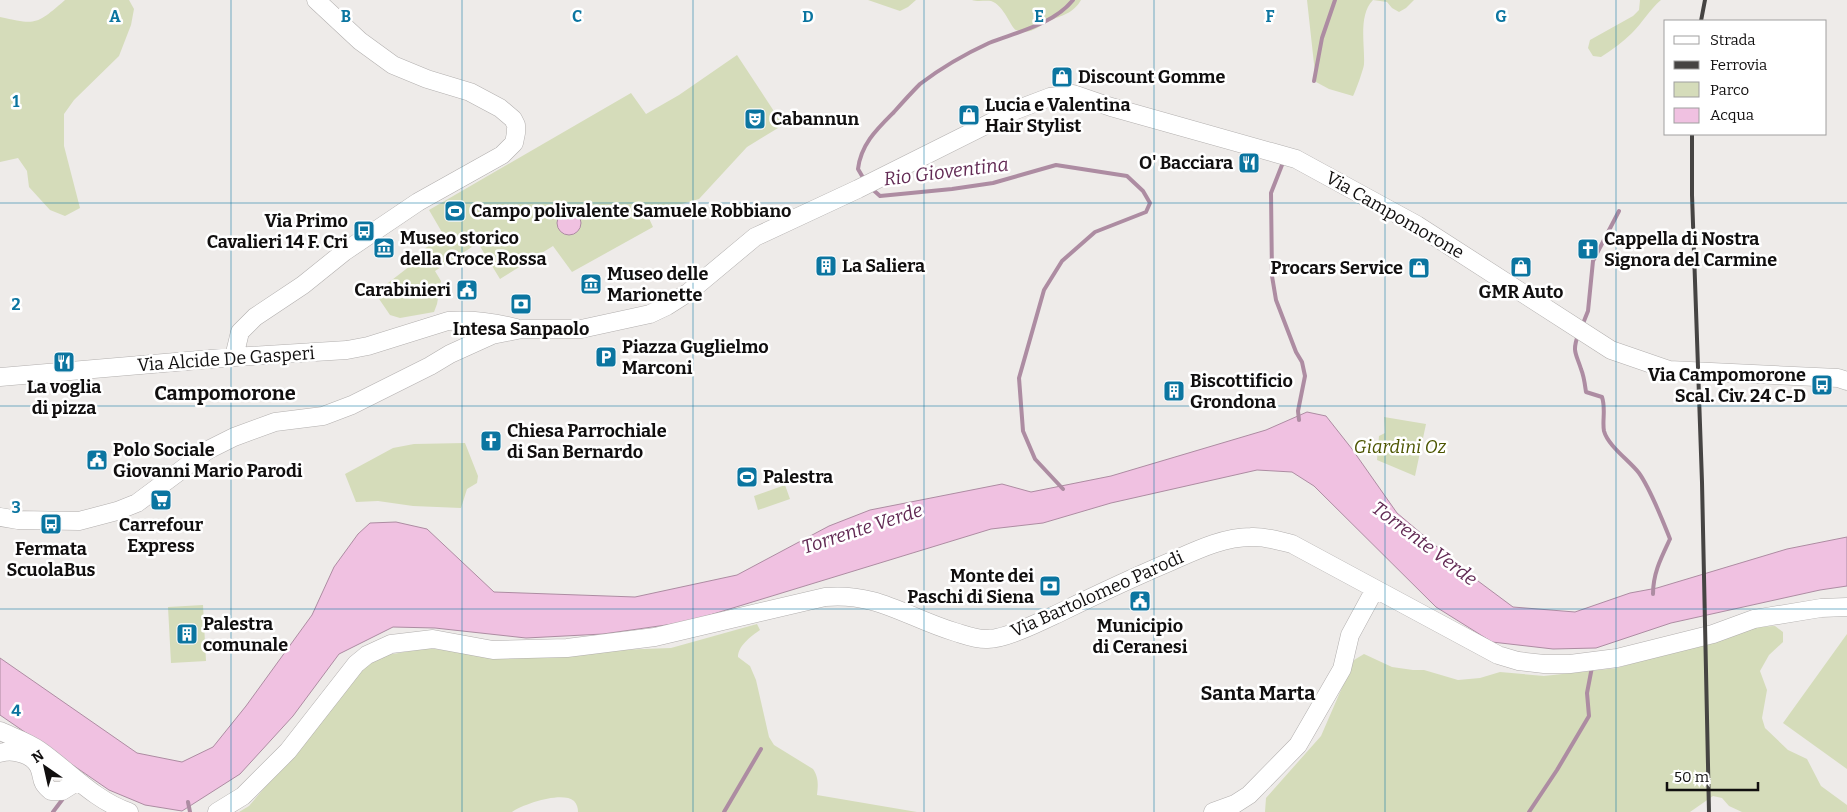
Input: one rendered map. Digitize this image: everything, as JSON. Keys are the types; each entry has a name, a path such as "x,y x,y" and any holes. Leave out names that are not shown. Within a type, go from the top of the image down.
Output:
{"main road":[{"path":"234,357 240,332 255,318 303,285 344,252 418,202 502,155 514,143 516,125 513,119 500,108 470,92 427,79 393,65 360,40 316,0"},
{"name":"Via Campomorone","path":"522,329 581,329 650,314 667,306 688,292 755,237 858,189 1038,100 1072,94 1120,110 1296,159 1396,212 1611,350 1669,370 1830,378 1847,381"},
{"name":"Via Alcide De Gasperi","path":"0,377 234,357 347,350 368,346 441,323 491,321 522,329"},
{"path":"441,323 452,340 453,349 450,354"},
{"path":"0,517 18,520 79,521 116,511 136,503 208,450 234,437 275,422 323,416 352,405 450,354 492,335 522,329"},
{"name":"Via Bartolomeo Parodi","path":"217,812 243,796 288,752 356,664 367,655 391,644 433,639 492,650 568,648 655,637 825,597 843,595 879,602 937,627 988,639 1014,632 1048,619 1136,576 1214,544 1250,537 1264,537 1292,544 1498,656 1518,661 1570,664 1617,658 1713,634 1754,619 1838,605"},
{"path":"1214,812 1236,804 1298,745 1342,669 1350,634 1375,588"},
{"path":"0,731 37,749 114,807 129,812"},
{"path":"0,753 5,751 16,752 34,761 38,766 43,784 51,791 62,791 78,781"}],"green space":[{"path":"65,0 129,0 134,9 131,25 119,56 74,100 64,114 64,146 80,208 65,216 50,210 29,187 27,171 18,158 0,162 0,17 29,22 36,21"},
{"path":"868,0 916,0 900,11"},
{"path":"972,0 1081,0 1078,5 1067,13 1034,30 1021,32 1014,28 996,3"},
{"path":"1307,0 1373,0 1365,14 1363,30 1364,64 1353,96 1329,89 1316,82"},
{"path":"1373,0 1414,0 1399,12 1387,2"},
{"path":"1640,0 1661,0 1621,43 1601,57 1593,56 1588,48 1590,40 1633,16 1639,10"},
{"path":"737,55 783,125 747,147 699,199 647,214 653,227 572,272 553,246 500,279 478,243 435,271 441,281 434,312 400,318 390,315 375,293 410,266 422,251 443,234 429,210 631,93 646,114 679,95"},
{"name":"Giardini Oz","path":"1384,417 1426,424 1415,476 1377,460 1379,436 1385,433"},
{"path":"465,443 478,476 477,483 467,489 461,508 413,506 378,501 356,502 345,474 393,448 414,444"},
{"path":"785,485 790,499 758,510 754,496"},
{"name":"Palestra comunale","path":"203,605 206,661 171,663 168,607"},
{"path":"757,624 760,630 743,645 738,657 750,666 756,680 769,737 774,745 813,769 818,785 817,795 917,812 578,812 574,801 561,797 534,802 512,812 239,812 249,806 300,746 363,665 387,655 427,648 483,655 671,648"},
{"path":"1775,626 1783,632 1783,642 1769,655 1760,671 1767,690 1762,718 1765,728 1788,750 1807,759 1821,786 1847,805 1847,812 1742,812 1729,806 1722,798 1713,796 1690,812 1265,812 1266,798 1321,736 1354,660 1364,654 1392,667 1424,670 1458,680 1480,678 1500,672 1544,676 1617,668 1756,627"},
{"path":"1847,634 1847,769 1783,723"}],"water":[{"path":"569,211 578,214 581,223 578,232 569,235 560,232 557,223 560,214"},
{"name":"Torrente Verde","path":"1307,412 1326,416 1397,513 1474,578 1513,607 1575,612 1630,593 1657,588 1787,549 1847,537 1847,586 1820,590 1671,623 1596,648 1553,649 1492,642 1436,607 1314,486 1292,472 1257,470 1111,503 1043,523 991,529 687,622 603,634 526,638 435,628 393,627 339,654 293,716 240,774 182,811 145,805 109,790 0,715 0,658 137,753 182,762 213,747 246,706 312,615 334,567 358,534 370,523 396,522 427,529 494,592 635,597 737,575 829,526 870,510 1002,484 1031,492 1111,476 1266,430"}],"waterway":[{"name":"Rio Gioventina","path":"865,181 858,169 866,144 920,84 980,47 1034,26 1056,15 1073,0"},
{"path":"1314,81 1322,38 1335,0"},
{"name":"Rio Gioventina","path":"871,188 880,196 952,189 993,183 1056,165 1127,176 1143,191 1150,203 1146,212 1095,232 1062,261 1044,290 1019,378 1023,431 1035,459 1063,489"},
{"path":"1282,165 1271,193 1272,276 1276,300 1296,352 1302,362 1305,376 1298,411 1299,420"},
{"path":"1582,326 1588,311 1593,261 1619,211"},
{"path":"1578,335 1575,352 1583,375 1586,392 1602,397 1606,437 1614,448 1639,473 1656,505 1670,539 1656,572 1653,594"},
{"path":"1529,812 1589,716 1587,693 1592,667"},
{"path":"724,812 761,749"},
{"path":"53,812 65,796"},
{"path":"188,802 190,812"}],"railway":[{"path":"1701,20 1705,0"},
{"path":"1692,135 1692,195 1702,482 1709,812"}],"place":[{"name":"Discount Gomme","path":"1062,77"},
{"name":"Lucia e Valentina Hair Stylist","path":"969,115"},
{"name":"Cabannun","path":"755,119"},
{"name":"O' Bacciara","path":"1249,163"},
{"name":"Campo polivalente Samuele Robbiano","path":"455,211"},
{"name":"Via Primo Cavalieri 14 F. Cri","path":"364,231"},
{"name":"Museo storico della Croce Rossa","path":"384,248"},
{"name":"Cappella di Nostra Signora del Carmine","path":"1588,249"},
{"name":"La Saliera","path":"826,266"},
{"name":"GMR Auto","path":"1521,267"},
{"name":"Procars Service","path":"1419,268"},
{"name":"Museo delle Marionette","path":"591,284"},
{"name":"Carabinieri","path":"467,290"},
{"name":"Intesa Sanpaolo","path":"521,304"},
{"name":"Piazza Guglielmo Marconi","path":"606,357"},
{"name":"La voglia di pizza","path":"64,362"},
{"name":"Via Campomorone Scal. Civ. 24 C-D","path":"1822,385"},
{"name":"Biscottificio Grondona","path":"1174,391"},
{"name":"Chiesa Parrochiale di San Bernardo","path":"491,441"},
{"name":"Polo Sociale Giovanni Mario Parodi","path":"97,460"},
{"name":"Palestra","path":"747,477"},
{"name":"Carrefour Express","path":"161,500"},
{"name":"Fermata ScuolaBus","path":"51,524"},
{"name":"Monte dei Paschi di Siena","path":"1050,586"},
{"name":"Municipio di Ceranesi","path":"1140,601"},
{"name":"Palestra comunale","path":"187,634"}],"district":[{"name":"Campomorone","path":"225,393"},
{"name":"Santa Marta","path":"1258,693"}]}
